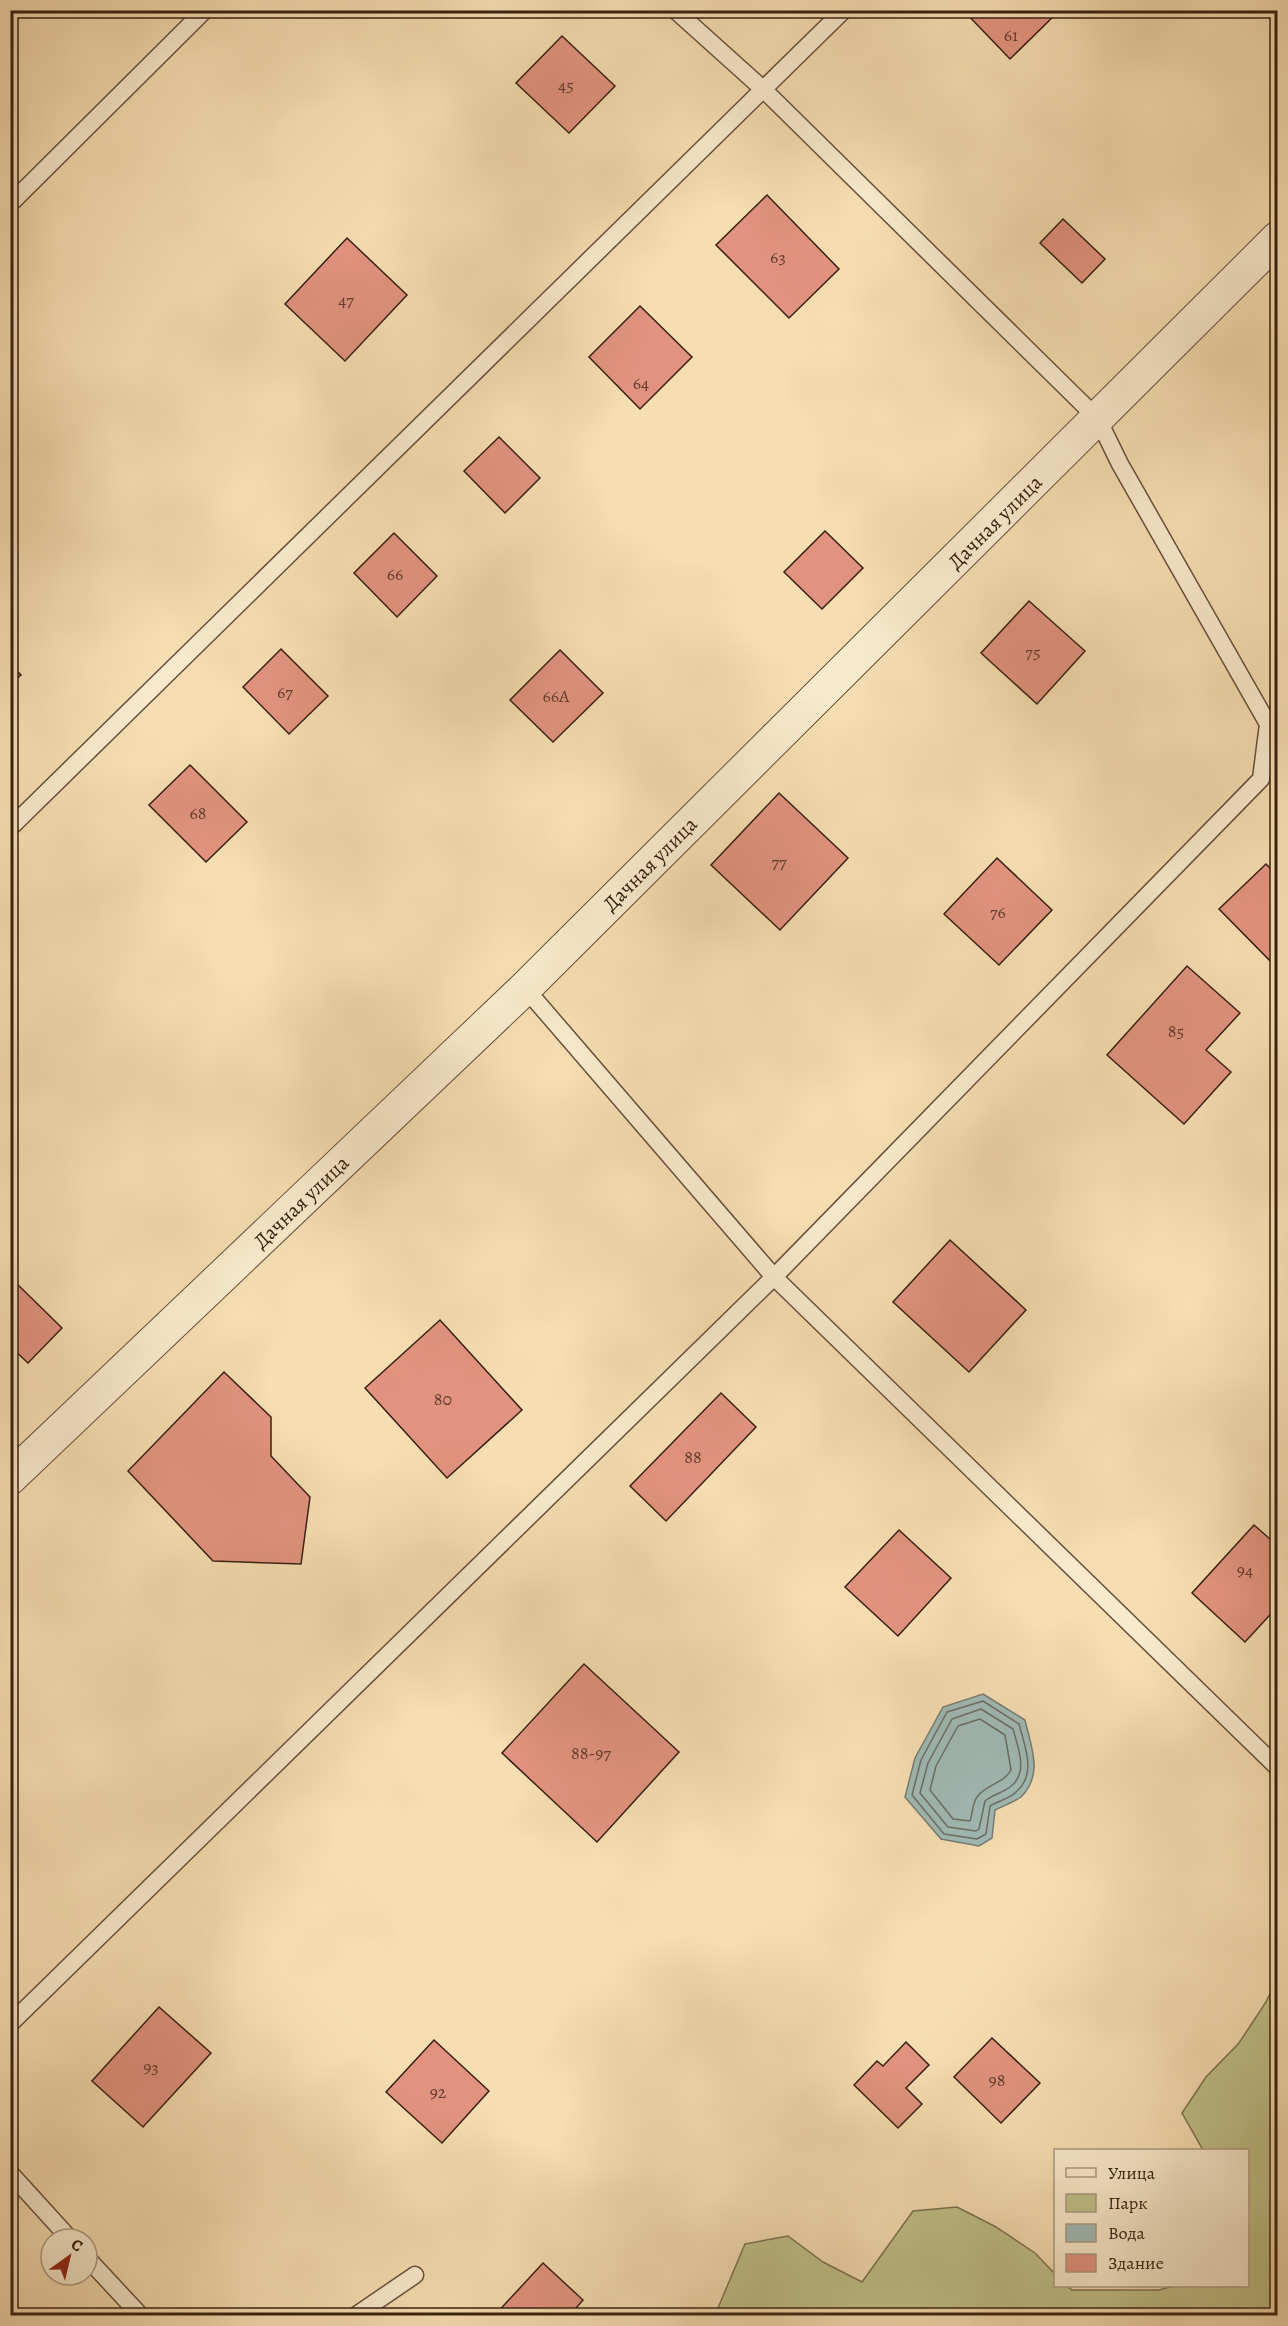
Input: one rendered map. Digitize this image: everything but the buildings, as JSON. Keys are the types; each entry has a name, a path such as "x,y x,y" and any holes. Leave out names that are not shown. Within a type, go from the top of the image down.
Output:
{"street":[{"name":"Дачная улица","path":"10,1478 525,988 1278,238"}],"lane":[{"path":"10,204 205,10"},
{"path":"10,2024 774,1277 1261,779 1268,724 1120,464 1098,419 764,90 675,10"},
{"path":"10,828 844,10"},
{"path":"525,988 774,1277 1278,1768"},
{"path":"10,2173 59,2227"},
{"path":"99,2271 141,2316"},
{"path":"355,2316 415,2275"}],"green space":[{"path":"1277,1979 1277,2315 715,2315 745,2244 788,2236 823,2262 862,2282 913,2211 957,2207 996,2227 1035,2253 1054,2273 1054,2287 1068,2287 1072,2290 1159,2290 1170,2287 1249,2287 1249,2149 1202,2149 1182,2113 1206,2077 1239,2043 1266,2002"}],"water":[{"path":"983,1694 1025,1720 1034,1770 1028,1788 1021,1797 995,1810 992,1838 979,1846 941,1839 905,1797 915,1758 943,1707"}]}
